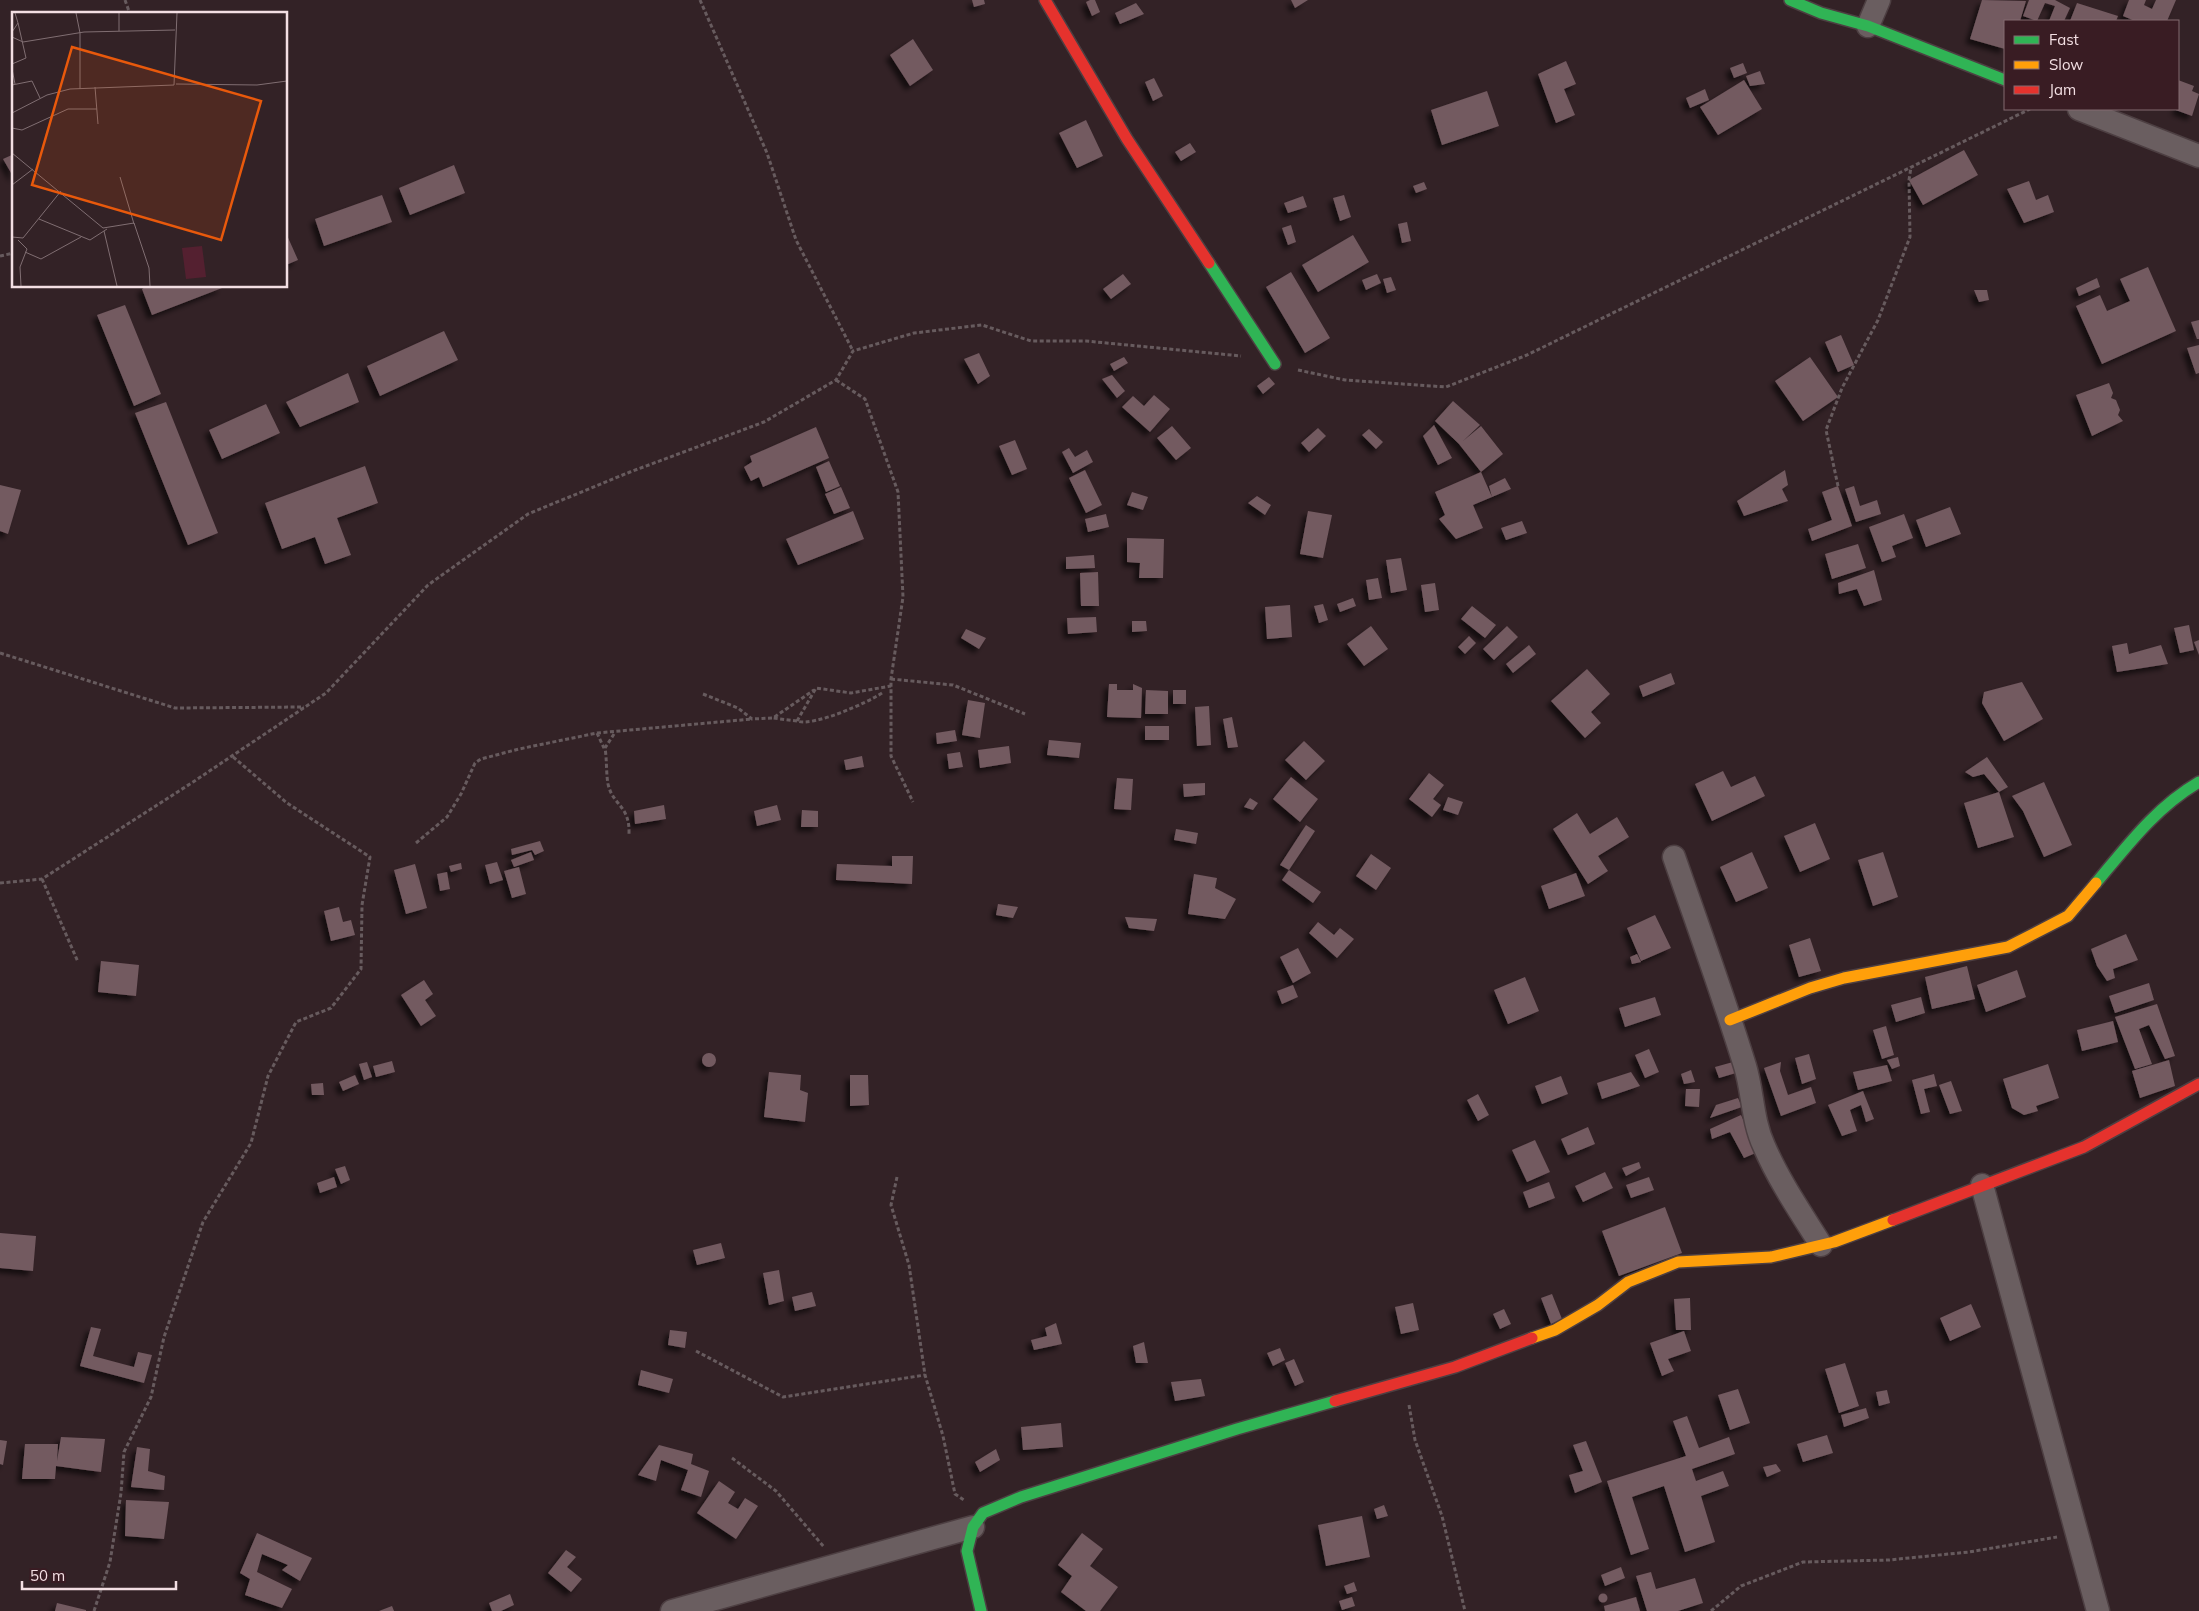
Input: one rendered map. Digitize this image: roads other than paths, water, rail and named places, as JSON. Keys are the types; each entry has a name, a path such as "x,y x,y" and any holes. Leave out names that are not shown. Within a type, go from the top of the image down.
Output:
{"street":[{"path":"1045,0 1127,139 1275,364"},
{"path":"1790,0 1821,13 1868,26 2004,80"},
{"path":"1868,26 1879,0"},
{"path":"2082,110 2199,156"},
{"path":"1730,1020 1810,988 1844,978 1958,958 2008,947 2040,932 2068,916 2150,819 2177,795 2199,782"},
{"path":"1674,857 1746,1069 1753,1114 1764,1146 1793,1200 1821,1245"},
{"path":"672,1611 840,1564 978,1520 1021,1497 1238,1429 1455,1366 1546,1334 1598,1305 1628,1282 1678,1262 1770,1257 1834,1242 2084,1146 2199,1084"},
{"path":"1982,1185 2098,1611"},
{"path":"978,1520 967,1552 981,1611"}]}
